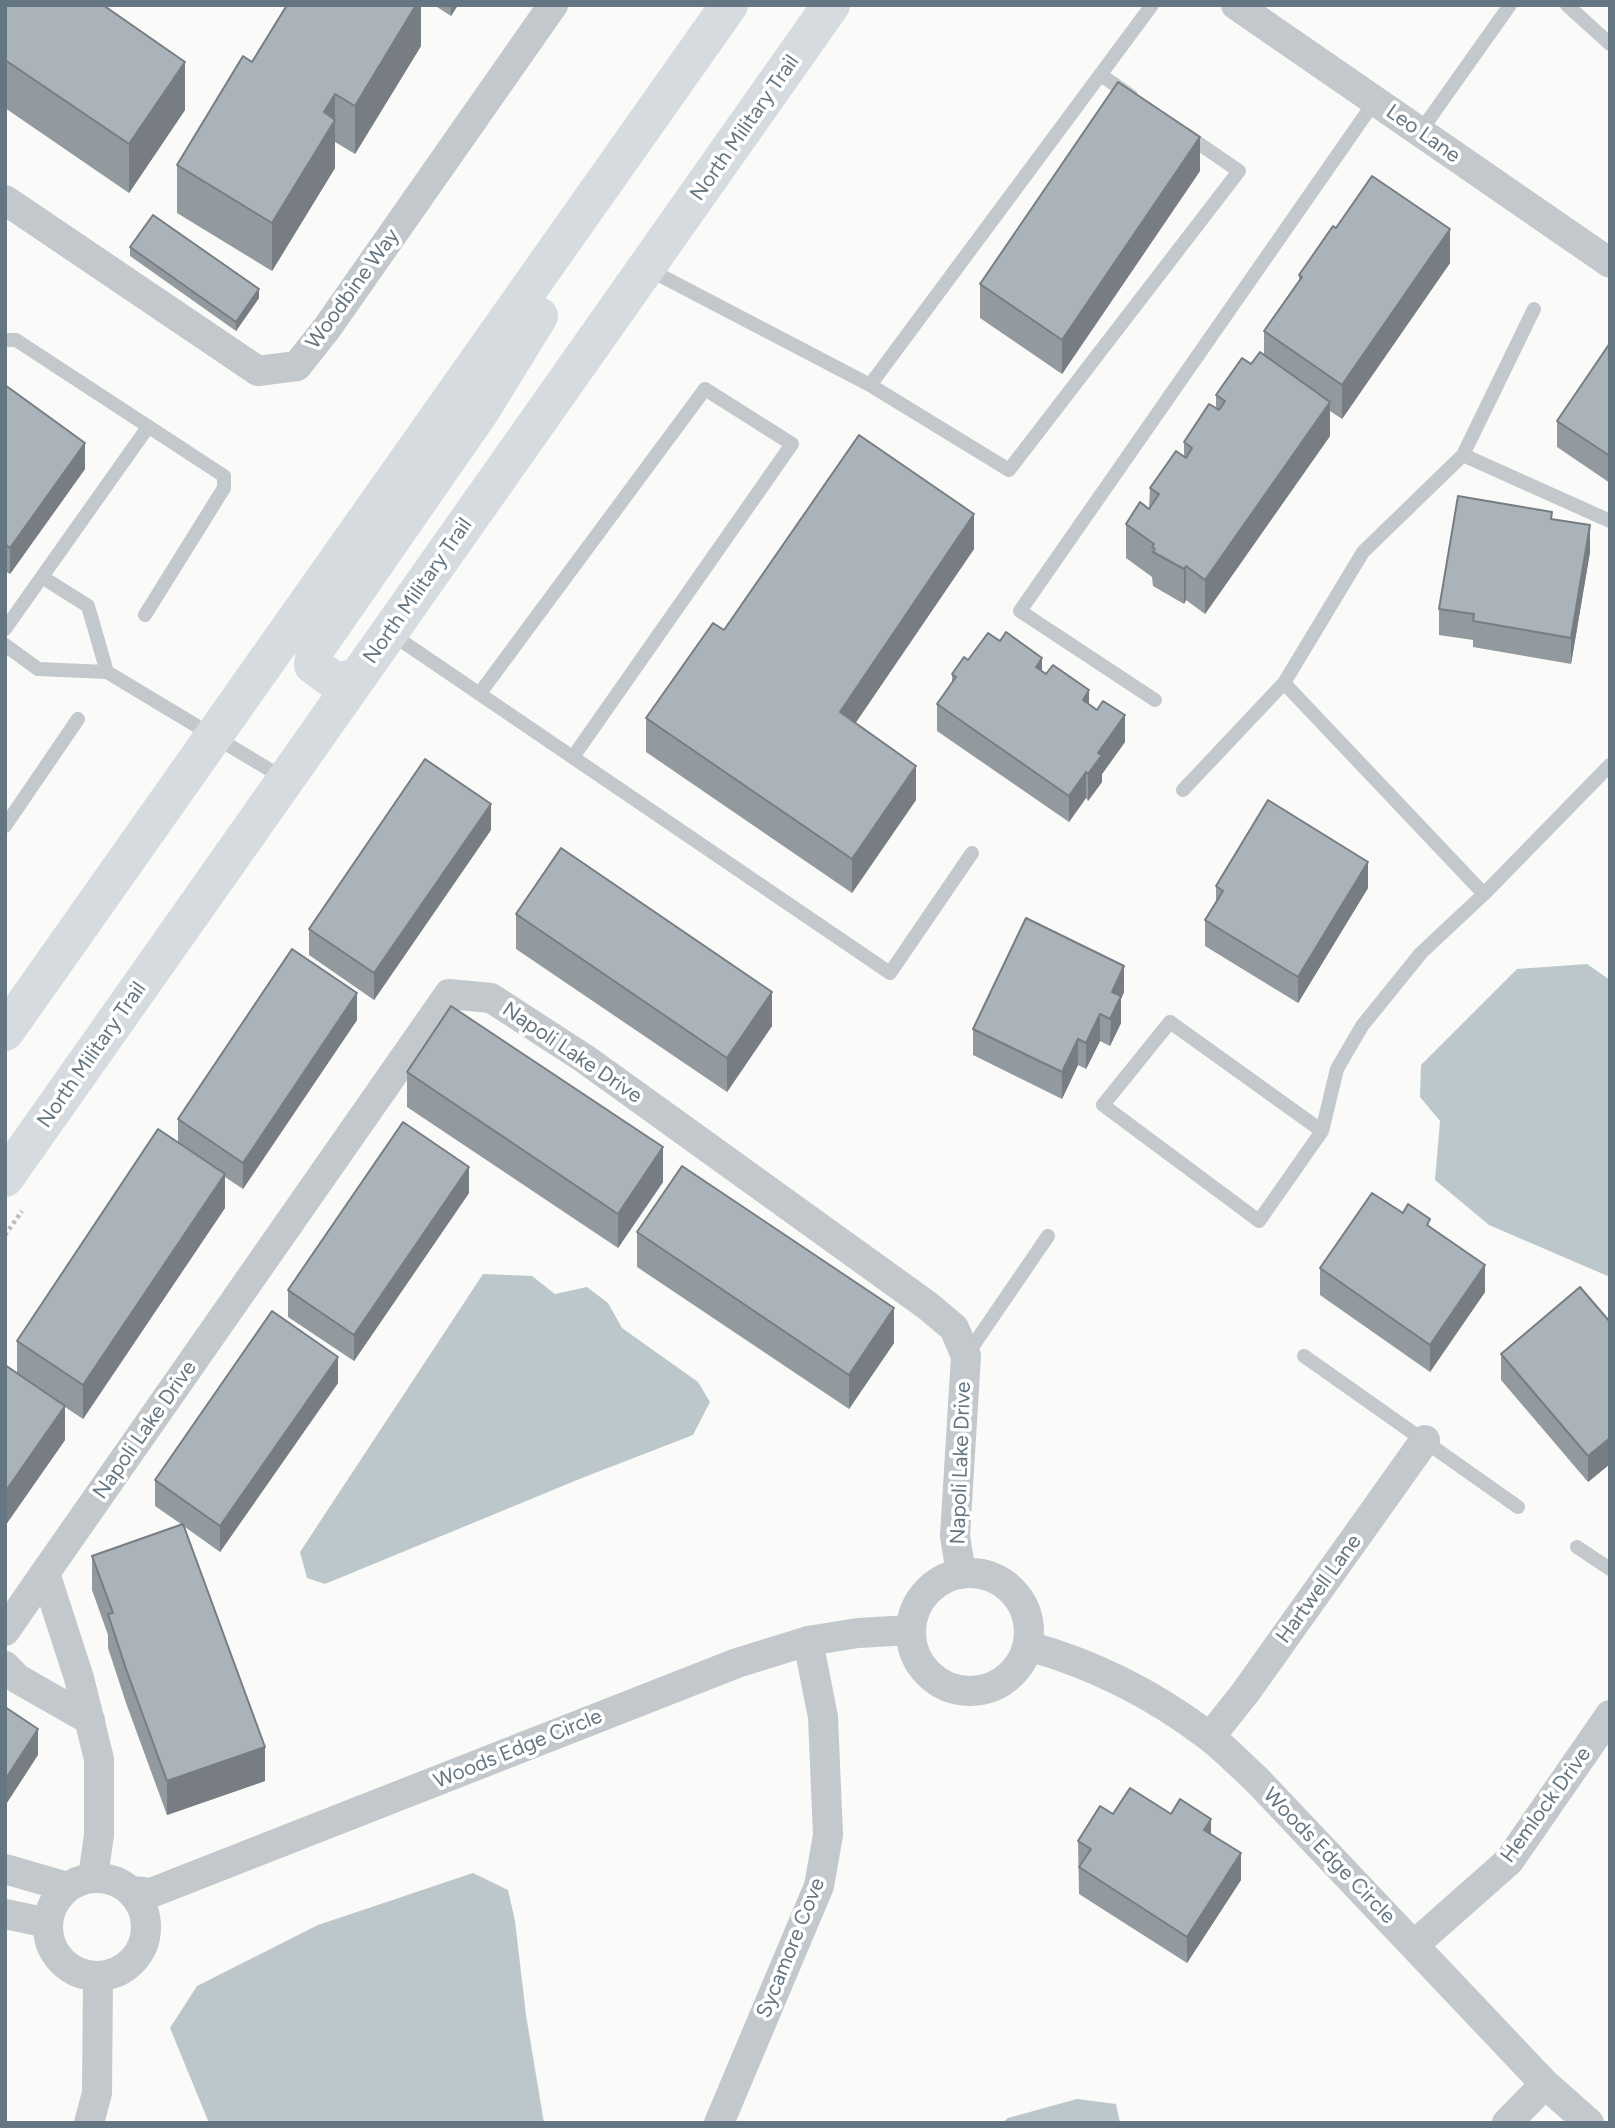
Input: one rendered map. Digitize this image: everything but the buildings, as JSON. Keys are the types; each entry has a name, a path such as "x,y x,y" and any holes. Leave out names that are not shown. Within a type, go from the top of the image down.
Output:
{"main road":[{"path":"5,1032 729,5"},
{"name":"North Military Trail","path":"5,1178 831,5"},
{"path":"358,677 336,682 313,666 315,650 480,412 584,239 621,159"}],"street":[{"name":"Woodbine Way","path":"8,207 257,370 297,366 327,328 553,5"},
{"name":"Leo Lane","path":"1236,5 1610,263"},
{"name":"Napoli Lake Drive","path":"5,1631 449,994 491,998 585,1059 928,1306 954,1328 966,1356 955,1536 961,1574"},
{"name":"Hartwell Lane","path":"1210,1737 1245,1693 1425,1440"},
{"path":"5,1869 80,1882 107,1878 120,1883 132,1891 142,1904 147,1921 146,1937 140,1953 129,1965 114,1974 98,1977 82,1974 69,1967 57,1956 50,1942 50,1912 80,1882 99,1835 99,1759 79,1678 45,1573"},
{"path":"961,1574 993,1578 1007,1587 1026,1614 1029,1629 1028,1646 1011,1675 997,1685 980,1690 963,1691 946,1686 932,1677 920,1663 913,1648 911,1630 921,1600 931,1588 945,1579 961,1574"},
{"name":"Woods Edge Circle","path":"132,1891 150,1893 737,1662 808,1642 858,1633 911,1630"},
{"name":"Sycamore Cove","path":"719,2123 819,1886 828,1835 823,1717 808,1642"},
{"name":"Woods Edge Circle","path":"1028,1646 1103,1672 1159,1701 1210,1737 1256,1779 1545,2084 1588,2123"},
{"path":"5,1666 18,1679 90,1720"},
{"name":"Hemlock Drive","path":"1414,1945 1509,1861 1610,1715"},
{"path":"5,1914 48,1923"},
{"path":"89,2123 97,2093 98,1977"},
{"path":"1507,2123 1545,2084"}],"lane":[{"path":"870,385 1152,5"},
{"path":"1420,132 1510,5"},
{"path":"1567,5 1610,44"},
{"path":"1101,75 1143,104"},
{"path":"1156,700 1020,611 1375,101"},
{"path":"646,268 870,385 1009,470 1239,171 1175,127"},
{"path":"1183,790 1284,683 1363,552 1463,455 1534,309"},
{"path":"5,340 16,340 224,476 224,488 145,615"},
{"path":"480,693 705,389 792,444 573,757"},
{"path":"5,629 148,427"},
{"path":"1463,455 1610,521"},
{"path":"42,577 88,606 107,672"},
{"path":"389,632 890,973 972,853"},
{"path":"5,645 38,669 107,672 285,780"},
{"path":"1284,683 1484,894"},
{"path":"5,825 78,719"},
{"path":"1322,1131 1170,1022 1103,1105 1259,1221 1322,1131 1337,1069 1362,1026 1421,953 1484,894 1610,765"},
{"path":"966,1356 1048,1236"},
{"path":"1304,1356 1518,1507"},
{"path":"1577,1547 1610,1569"}],"shaded area":[{"path":"1587,964 1610,980 1610,1277 1489,1225 1435,1180 1440,1121 1420,1097 1421,1065 1517,969"},
{"path":"483,1274 532,1276 555,1294 587,1287 608,1303 622,1328 698,1382 710,1402 693,1435 325,1584 307,1578 300,1552"},
{"path":"473,1873 508,1890 515,1921 526,2015 544,2123 209,2123 170,2028 197,1986 318,1925"},
{"path":"1077,2099 1116,2104 1120,2123 1002,2123 1008,2118"}]}
